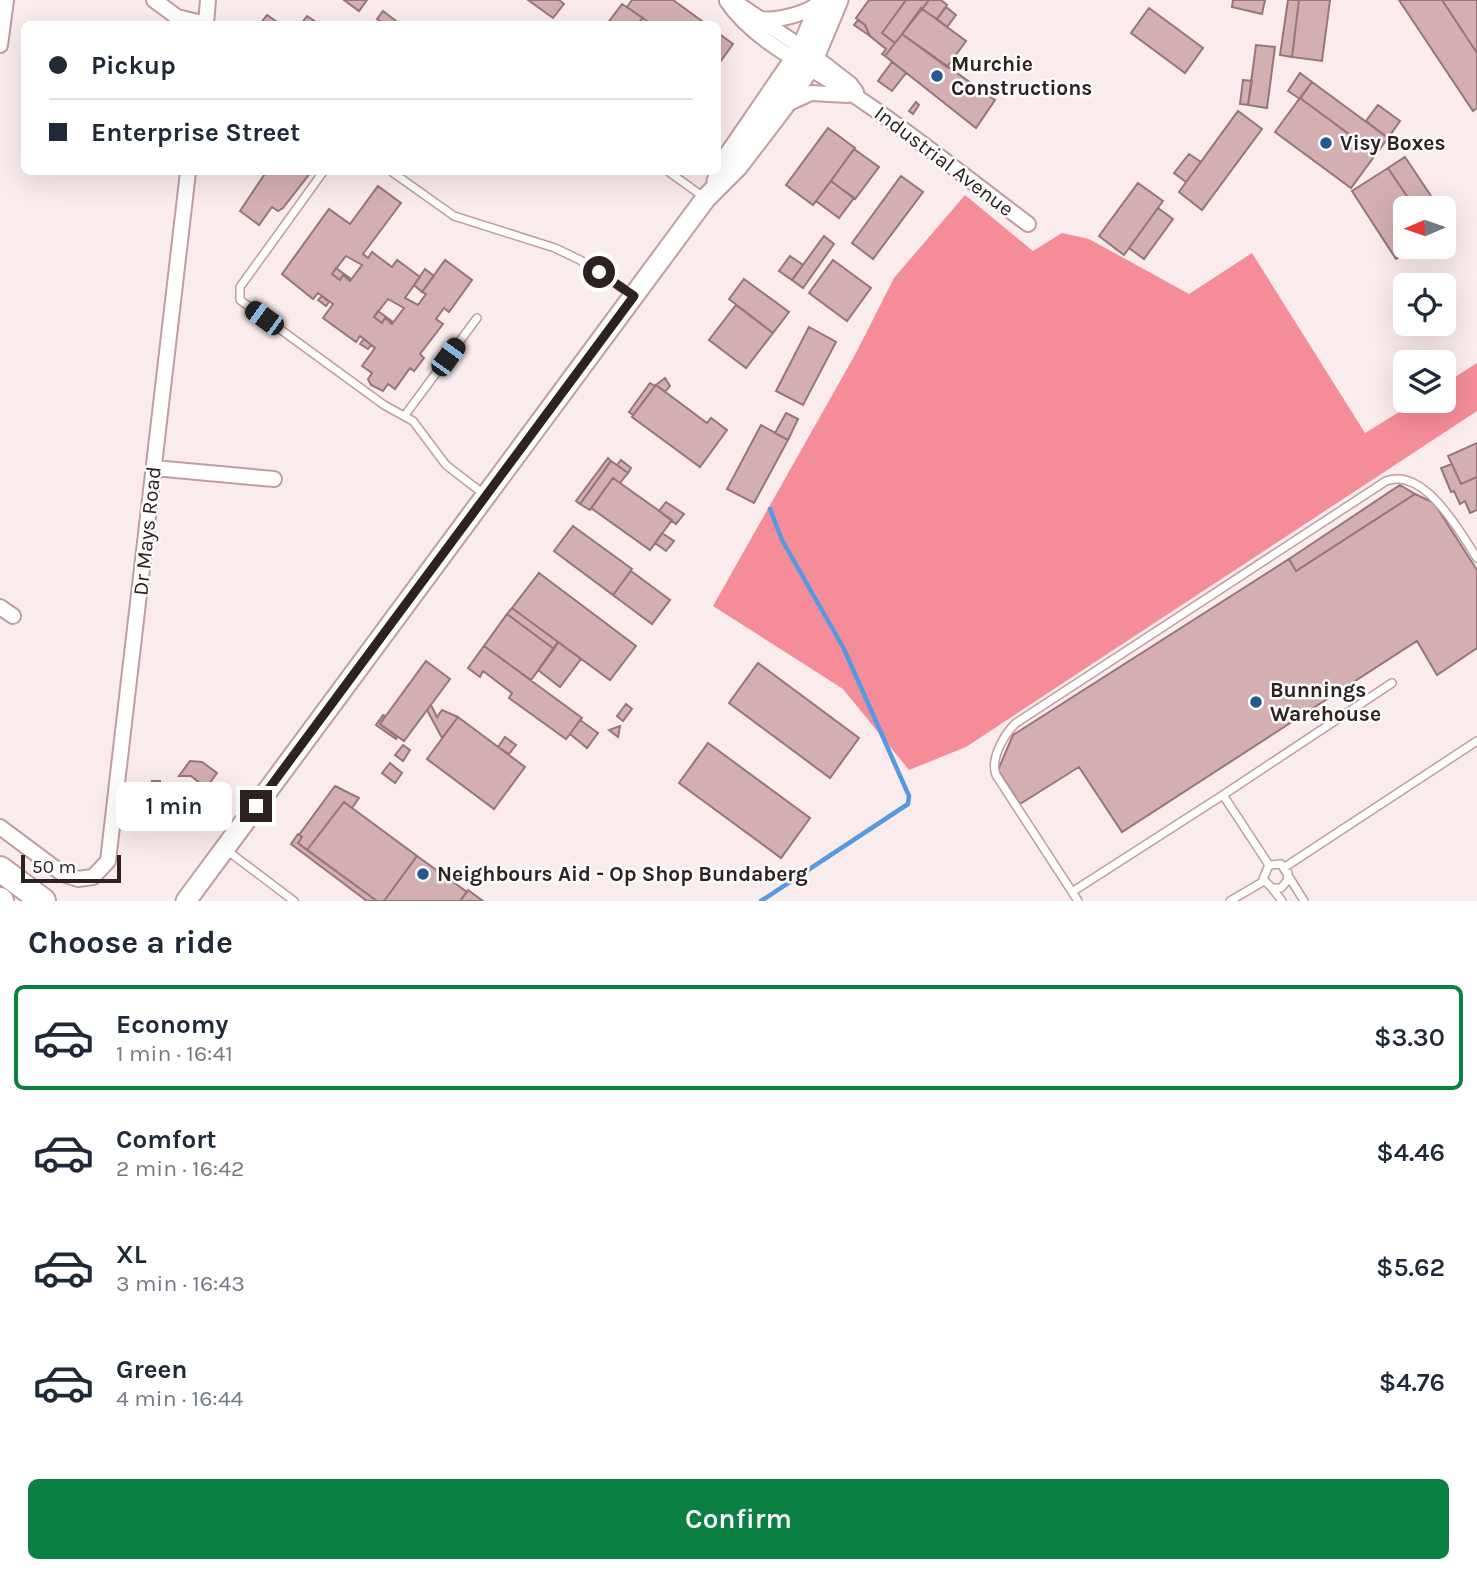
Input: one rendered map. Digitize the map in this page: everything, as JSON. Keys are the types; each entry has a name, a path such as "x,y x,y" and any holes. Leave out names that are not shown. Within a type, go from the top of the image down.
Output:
{"highway":[{"path":"0,869 43,901"}],"street":[{"path":"0,46 6,0"},
{"path":"154,0 177,17 194,21"},
{"path":"206,21 208,0"},
{"name":"Industrial Avenue","path":"726,0 756,18 805,58"},
{"name":"Industrial Avenue","path":"726,0 737,16 766,38 850,84 855,97 1028,223"},
{"path":"756,18 770,20 812,8 822,0"},
{"path":"805,58 822,0"},
{"path":"186,901 710,193 738,166 838,0"},
{"path":"766,38 779,61 779,99"},
{"path":"779,99 794,99 811,93 855,97"},
{"name":"Dr Mays Road","path":"0,827 63,874 86,879 103,869 111,849 188,175"},
{"path":"154,468 275,478"},
{"path":"0,607 13,616"}],"lane":[{"path":"321,175 240,287 238,296 244,304 384,405 405,415 421,428 446,465 486,495"},
{"path":"396,175 454,216 475,225 555,248 580,260 634,296"},
{"path":"675,175 710,193"},
{"path":"405,415 477,318"},
{"path":"1077,901 993,769 1006,736 1016,723 1395,477 1439,501 1477,558"},
{"path":"1072,892 1392,683"},
{"path":"1272,888 1284,885 1287,870 1477,741"},
{"path":"1223,795 1269,864"},
{"path":"224,848 293,901"},
{"path":"1282,901 1264,880 1264,871 1269,864 1277,863 1287,870 1304,901"},
{"path":"1230,901 1264,880"}],"shaded area":[{"path":"965,195 1033,251 1062,233 1089,239 1189,294 1252,253 1365,433 1398,413 1456,413 1456,376 1477,363 1477,411 966,747 909,770 843,689 713,606 856,353 894,278"}],"building":[{"path":"344,0 367,0 359,11"},
{"path":"528,0 559,0 564,4 553,18"},
{"path":"632,0 673,0 702,21 647,21 627,7"},
{"path":"869,0 906,0 882,33 895,43 885,56 882,54 886,49 870,36 865,25 856,18"},
{"path":"906,0 929,0 895,43 882,33"},
{"path":"929,0 941,0 947,5 937,19 922,9"},
{"path":"1233,0 1265,0 1262,14 1232,7"},
{"path":"1288,0 1299,0 1292,57 1280,55"},
{"path":"1299,0 1330,0 1322,61 1292,57"},
{"path":"1399,0 1442,0 1477,53 1477,108 1473,111"},
{"path":"1442,0 1477,0 1477,53"},
{"path":"622,4 643,18 640,21 609,21"},
{"path":"946,7 956,15 947,27 937,19"},
{"path":"921,8 966,41 947,67 902,34"},
{"path":"1149,8 1203,48 1185,73 1131,33"},
{"path":"383,11 396,21 380,21 377,19"},
{"path":"267,15 276,21 262,21"},
{"path":"858,20 865,25 870,36 854,25"},
{"name":"Murchie Constructions","path":"902,34 995,100 976,128 885,56"},
{"path":"721,35 733,44 721,61"},
{"path":"1256,45 1275,47 1267,108 1248,105"},
{"path":"892,62 906,73 892,91 878,81"},
{"path":"1300,73 1312,82 1300,99 1288,91"},
{"path":"1243,80 1252,81 1248,105 1240,104"},
{"path":"1312,82 1388,138 1376,154 1300,98"},
{"name":"Visy Boxes","path":"1300,98 1376,154 1351,188 1275,132"},
{"path":"916,102 919,105 913,114 909,111"},
{"path":"1378,105 1400,121 1388,138 1366,121"},
{"path":"1238,111 1262,129 1202,210 1179,192"},
{"path":"828,128 855,148 813,205 786,185"},
{"path":"854,149 879,167 855,199 831,181"},
{"path":"1189,154 1201,162 1186,182 1174,173"},
{"path":"1405,157 1431,196 1407,196 1388,168"},
{"path":"1388,168 1407,196 1393,196 1393,254 1352,191"},
{"path":"264,175 309,175 283,208 278,211 272,207 259,225 240,211"},
{"path":"901,176 923,192 873,259 852,243"},
{"path":"831,181 854,198 839,218 816,201"},
{"path":"1138,183 1163,201 1124,255 1099,236"},
{"path":"378,186 401,203 363,254 368,258 372,252 392,267 397,260 420,277 405,298 418,305 426,294 422,292 445,260 472,280 449,312 444,308 436,319 443,324 420,354 424,358 414,371 410,368 395,389 388,384 383,391 371,385 368,379 372,373 362,366 375,348 360,336 356,342 323,318 333,304 318,293 313,299 282,274 329,209 350,224","holes":["346,256 362,265 350,281 343,275 340,280 332,274","388,299 404,308 392,324 385,318 382,323 374,317"]},
{"path":"1158,208 1173,219 1144,259 1129,248"},
{"path":"824,236 834,244 803,288 792,280"},
{"path":"790,256 803,265 792,280 779,271"},
{"path":"833,260 871,288 847,321 809,293"},
{"path":"336,268 351,279 350,281 343,275 340,280 332,274"},
{"path":"425,269 434,276 422,292 414,285"},
{"path":"744,279 789,312 773,333 729,299"},
{"path":"322,296 329,302 326,306 318,300"},
{"path":"736,305 773,333 746,368 709,340"},
{"path":"378,311 393,322 385,318 382,323 374,317"},
{"path":"809,327 836,342 803,405 776,391"},
{"path":"364,339 371,345 368,349 360,344"},
{"path":"665,378 670,386 665,392 656,385"},
{"path":"650,383 655,386 633,415 629,412"},
{"path":"656,385 707,423 711,418 727,430 700,467 632,417"},
{"path":"786,413 798,419 788,440 775,433"},
{"path":"761,425 788,440 754,503 727,489"},
{"path":"1477,443 1477,477 1461,484 1448,456"},
{"path":"608,458 611,461 580,504 576,501"},
{"path":"621,460 631,468 628,473 617,465"},
{"path":"611,461 628,473 620,483 613,478 590,510 580,504"},
{"path":"1452,464 1461,484 1477,477 1477,510 1470,513 1465,501 1460,504 1454,491 1451,492 1441,468"},
{"path":"613,478 672,520 650,550 591,508"},
{"path":"1400,485 1415,494 1296,571 1289,559"},
{"path":"1415,494 1434,503 1477,570 1477,648 1437,675 1417,641 1122,832 1079,767 1020,804 998,770 1013,735 1289,559 1296,571"},
{"path":"666,502 684,514 676,524 659,511"},
{"path":"573,526 632,569 613,595 554,551"},
{"path":"662,533 674,541 666,551 655,543"},
{"path":"631,571 670,600 652,624 613,595"},
{"path":"539,573 636,646 610,680 512,608"},
{"path":"512,608 558,642 554,649 507,614"},
{"path":"507,614 554,649 531,680 484,646"},
{"path":"558,642 581,659 560,687 538,670"},
{"path":"484,646 582,718 566,739 509,698 512,693 483,671 480,677 468,668"},
{"path":"426,661 450,679 404,741 380,724"},
{"path":"758,663 859,738 830,778 729,703"},
{"path":"626,704 632,709 623,721 617,716"},
{"path":"431,705 437,717 442,710 458,717 442,738 427,710"},
{"path":"383,715 385,716 380,724 397,737 396,739 376,725"},
{"path":"458,717 525,767 494,809 427,759"},
{"path":"580,720 598,733 587,748 570,734"},
{"path":"620,726 618,737 609,730"},
{"path":"505,737 516,745 509,754 498,747"},
{"path":"708,743 810,818 781,858 679,783"},
{"path":"403,745 410,750 403,761 395,755"},
{"path":"190,761 202,762 217,773 206,788 191,776 179,776"},
{"path":"390,763 402,773 395,783 382,773"},
{"path":"152,781 160,781 159,802 151,802"},
{"path":"335,786 359,798 352,808 344,802 307,850 298,843 302,837 299,835"},
{"path":"160,787 187,788 186,806 180,805 177,815 158,814"},
{"path":"344,802 417,856 384,901 377,901 307,850"},
{"path":"298,834 302,837 298,843 377,901 367,901 291,844"},
{"name":"Neighbours Aid - Op Shop Bundaberg","path":"417,856 467,892 460,901 384,901"},
{"path":"468,890 483,901 460,901"}],"waterway":[{"path":"761,901 908,804 909,796 844,649 782,540 770,509"}],"place":[{"name":"Murchie Constructions","path":"937,76"},
{"name":"Visy Boxes","path":"1326,143"},
{"name":"Bunnings Warehouse","path":"1256,702"},
{"name":"Neighbours Aid - Op Shop Bundaberg","path":"423,874"}],"route":[{"path":"256,806 634,296 599,272"}]}
